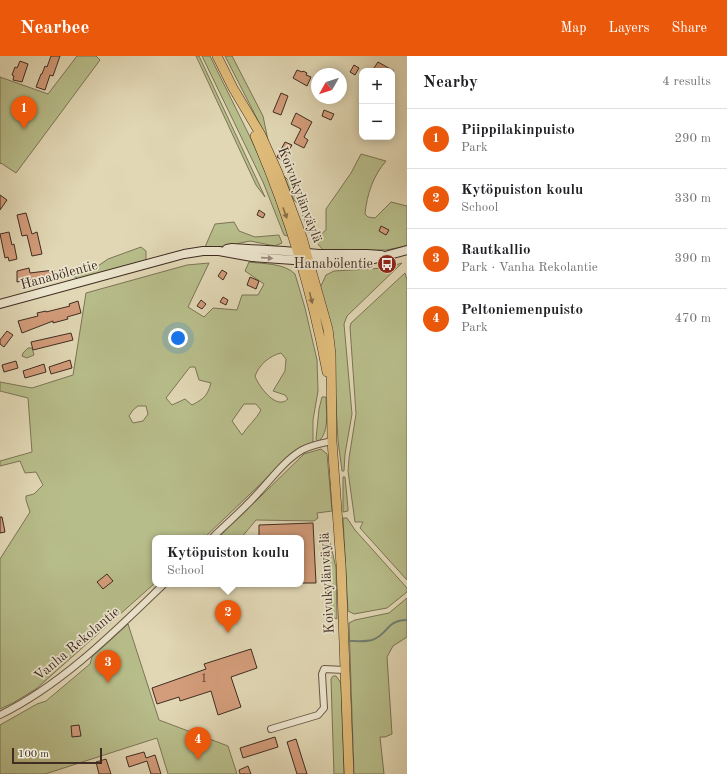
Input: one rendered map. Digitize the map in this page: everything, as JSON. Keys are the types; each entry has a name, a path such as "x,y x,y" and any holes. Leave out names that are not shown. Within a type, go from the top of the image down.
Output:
{"main road":[{"name":"Koivukylänväylä","path":"217,56 233,88 272,176 304,257 328,329 332,354 332,441 341,565 349,774"},
{"name":"Hanabölentie","path":"0,304 184,254 203,251 219,251 232,248 304,257 322,262 368,262 386,255 407,250"}],"street":[{"path":"215,535 257,494 288,460 314,445 332,441"},
{"name":"Vanha Rekolantie","path":"0,715 35,695 85,657 161,587"},
{"path":"270,729 318,714 322,711 324,708 322,674 324,670 344,670"}],"green space":[{"path":"77,56 96,56 100,60 16,173 1,163 0,164 0,77 48,94"},
{"path":"196,56 199,56 265,197 256,185"},
{"path":"202,56 210,56 253,143 271,185 288,236 284,235 263,182"},
{"path":"225,56 232,56 263,116 268,140"},
{"path":"361,154 386,161 381,167 371,186 365,214 368,217 375,218 391,202 407,206 407,246 386,250 324,251 310,235 299,205 294,200 284,176 294,186 310,222 314,235 319,236 326,230 326,209 351,173"},
{"path":"234,222 239,231 255,237 279,235 282,243 275,246 250,241 231,246 205,247 215,224"},
{"path":"141,247 146,251 146,261 78,279 72,276 59,278 59,269 86,269 98,266 108,259"},
{"path":"249,262 280,266 295,274 305,308 317,360 318,391 313,420 313,442 294,452 207,535 152,535 152,586 36,689 0,709 0,559 30,512 26,496 34,494 43,485 36,472 25,473 20,461 0,466 0,461 32,452 28,398 0,391 0,382 32,388 73,375 86,293 187,265 209,263 188,307 204,317 213,308 237,310 242,295 258,295 264,284 245,271","holes":["281,353 286,359 285,371 273,391 285,395 288,399 283,402 278,402 262,389 255,376 262,365 269,359","190,367 195,367 199,380 211,383 208,391 205,396 192,405 185,399 172,405 166,398","244,404 256,404 261,410 242,435 232,421","138,406 146,406 148,414 143,421 133,423 129,416"]},
{"path":"402,263 347,316 344,324 352,414 345,454 344,471 342,471 338,441 332,329 320,288 326,275 334,271 385,268"},
{"path":"405,273 407,280 407,580 360,528 363,522 355,522 348,471 356,414 350,327 351,323"},
{"path":"28,348 32,348 34,355 27,358 22,356"},
{"path":"322,397 326,397 326,427 322,438 318,442 316,439 319,409"},
{"path":"321,449 327,454 332,511 317,513 318,518 314,521 256,520 244,535 221,535 304,454"},
{"path":"343,477 345,477 348,511 343,512"},
{"path":"343,518 347,518 355,530 407,588 407,592 387,608 354,614 348,611"},
{"path":"324,533 328,533 336,568 337,619 331,617 328,613"},
{"path":"407,598 407,637 393,646 387,657 392,734 385,737 380,737 384,774 354,774 349,623 355,620 389,613"},
{"path":"128,624 159,720 228,746 237,774 168,774 157,738 45,774 0,774 0,725 37,704 46,701 90,664 92,657"},
{"path":"333,676 336,676 341,683 344,774 334,774 331,679"}],"building":[{"path":"51,56 60,56 53,76 50,75 45,90 36,87"},
{"path":"20,61 28,64 22,82 13,80 14,76 12,75 15,67 17,68"},
{"path":"378,62 389,68 374,68"},
{"path":"354,65 359,68 355,75 350,72"},
{"path":"297,70 307,73 306,75 311,77 307,86 293,78"},
{"path":"281,93 288,96 281,115 273,112"},
{"path":"324,110 334,114 331,120 322,116"},
{"path":"296,113 312,122 304,137 308,140 304,148 294,143 301,129 291,124"},
{"path":"285,142 292,145 283,161 277,157"},
{"path":"0,195 7,200 0,210"},
{"path":"259,210 265,214 263,218 257,215"},
{"path":"26,213 32,234 37,232 42,254 32,256 27,235 22,236 17,215"},
{"path":"381,226 389,230 386,235 379,231"},
{"path":"9,232 12,245 14,244 17,259 9,261 8,257 5,258 0,234"},
{"path":"29,268 30,273 54,270 55,278 40,281 39,278 17,282 17,271"},
{"path":"222,270 227,273 223,280 218,276"},
{"path":"250,277 259,281 256,289 247,285"},
{"path":"223,297 228,300 226,305 220,302"},
{"path":"201,300 206,304 202,309 197,306"},
{"path":"78,301 81,313 67,317 68,319 53,323 53,321 22,333 18,321 38,316 37,313 70,306 69,304"},
{"path":"7,331 13,335 4,347 0,344 0,340"},
{"path":"71,333 73,340 33,350 31,342"},
{"path":"70,360 72,368 51,374 49,367"},
{"path":"16,361 18,368 4,372 2,365"},
{"path":"44,364 46,372 25,378 23,371"},
{"path":"0,517 2,517 5,532 0,533"},
{"path":"313,523 316,583 304,583 304,535 259,535 259,525"},
{"path":"107,574 113,581 103,589 97,582"},
{"path":"251,649 257,668 231,677 241,707 218,715 211,691 180,701 179,697 157,704 152,688 206,669 204,664"},
{"path":"79,725 81,736 72,737 71,726"},
{"path":"275,737 278,747 243,758 240,748"},
{"path":"296,739 307,774 297,774 287,742"},
{"path":"144,752 146,758 155,755 161,774 151,774 147,761 129,767 126,757"},
{"path":"106,759 111,774 99,774 96,762"},
{"path":"248,766 251,774 240,774 239,770"}],"waterway":[{"path":"349,641 372,640 381,635 395,622 407,620"}],"place":[{"name":"Piippilakinpuisto","path":"24,129"},
{"name":"Hanabölentie","path":"387,264"},
{"name":"Kytöpuiston koulu","path":"228,633"},
{"name":"Rautkallio","path":"108,683"},
{"name":"Peltoniemenpuisto","path":"198,760"}]}
